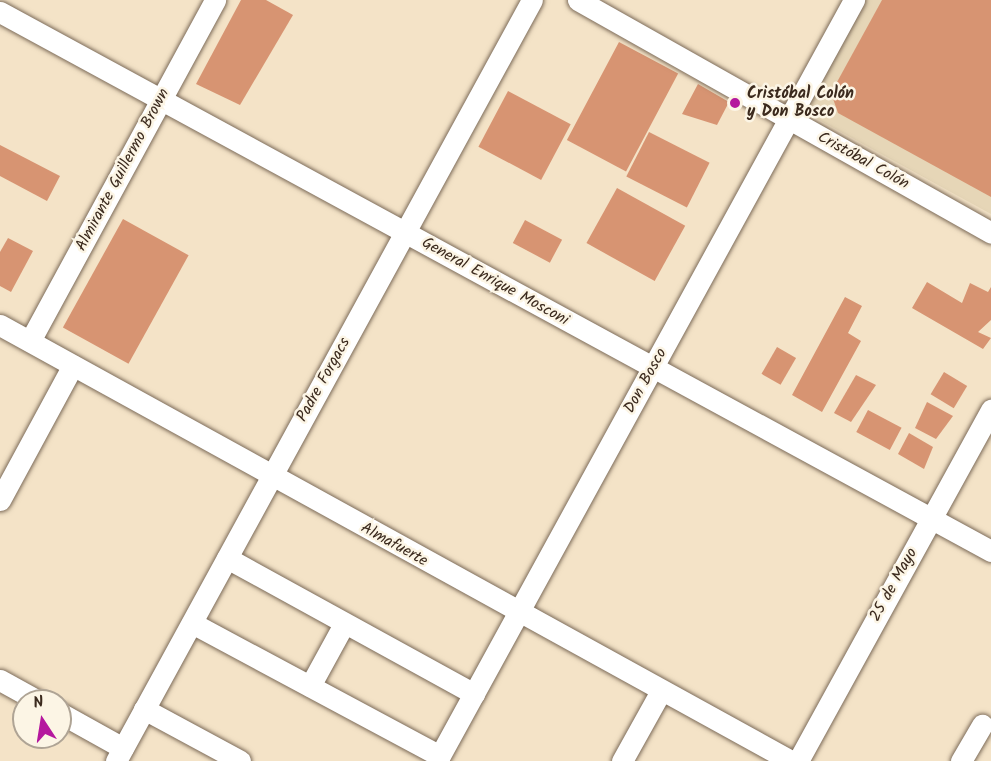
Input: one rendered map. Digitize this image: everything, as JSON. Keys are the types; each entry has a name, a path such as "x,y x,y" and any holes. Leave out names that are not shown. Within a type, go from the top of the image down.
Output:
{"street":[{"name":"Almirante Guillermo Brown","path":"30,341 215,0"},
{"name":"Padre Forgacs","path":"120,754 532,0"},
{"name":"Cristóbal Colón","path":"578,0 991,233"},
{"name":"Don Bosco","path":"439,758 854,0"},
{"name":"General Enrique Mosconi","path":"0,12 652,369 991,551"},
{"name":"Almafuerte","path":"0,324 271,477 791,761"},
{"path":"0,500 73,365"},
{"name":"25 de Mayo","path":"798,761 991,410"},
{"path":"227,558 474,694"},
{"path":"192,623 439,758"},
{"path":"310,686 344,624"},
{"path":"0,680 16,689"},
{"path":"622,761 661,691"},
{"path":"144,709 240,761"},
{"path":"72,721 120,754"},
{"path":"961,761 982,725"}],"shaded area":[{"path":"866,0 991,0 991,214 810,115 810,102"}],"building":[{"path":"241,0 266,0 293,15 240,105 196,84"},
{"path":"882,0 991,0 991,197 838,113 831,93"},
{"path":"619,42 678,73 626,171 567,140"},
{"path":"698,84 729,102 717,125 682,114"},
{"path":"508,91 571,124 541,180 478,147"},
{"path":"649,132 710,163 687,207 626,177"},
{"path":"0,145 60,176 47,201 0,176"},
{"path":"617,188 685,226 655,281 586,243"},
{"path":"123,219 189,255 128,364 63,327"},
{"path":"525,220 562,240 550,263 513,243"},
{"path":"8,238 33,251 11,292 0,286 0,252"},
{"path":"927,282 962,303 970,283 988,292 991,287 991,320 978,332 991,338 983,349 912,308"},
{"path":"845,297 862,306 848,333 861,341 822,412 792,395"},
{"path":"777,347 796,358 781,385 762,374"},
{"path":"944,372 967,386 954,408 931,394"},
{"path":"856,375 876,385 851,422 834,413"},
{"path":"927,402 953,416 936,439 915,428"},
{"path":"868,410 902,428 890,450 856,432"},
{"path":"909,433 933,447 924,469 898,454"}],"place":[{"name":"Cristóbal Colón y Don Bosco","path":"735,103"}]}
